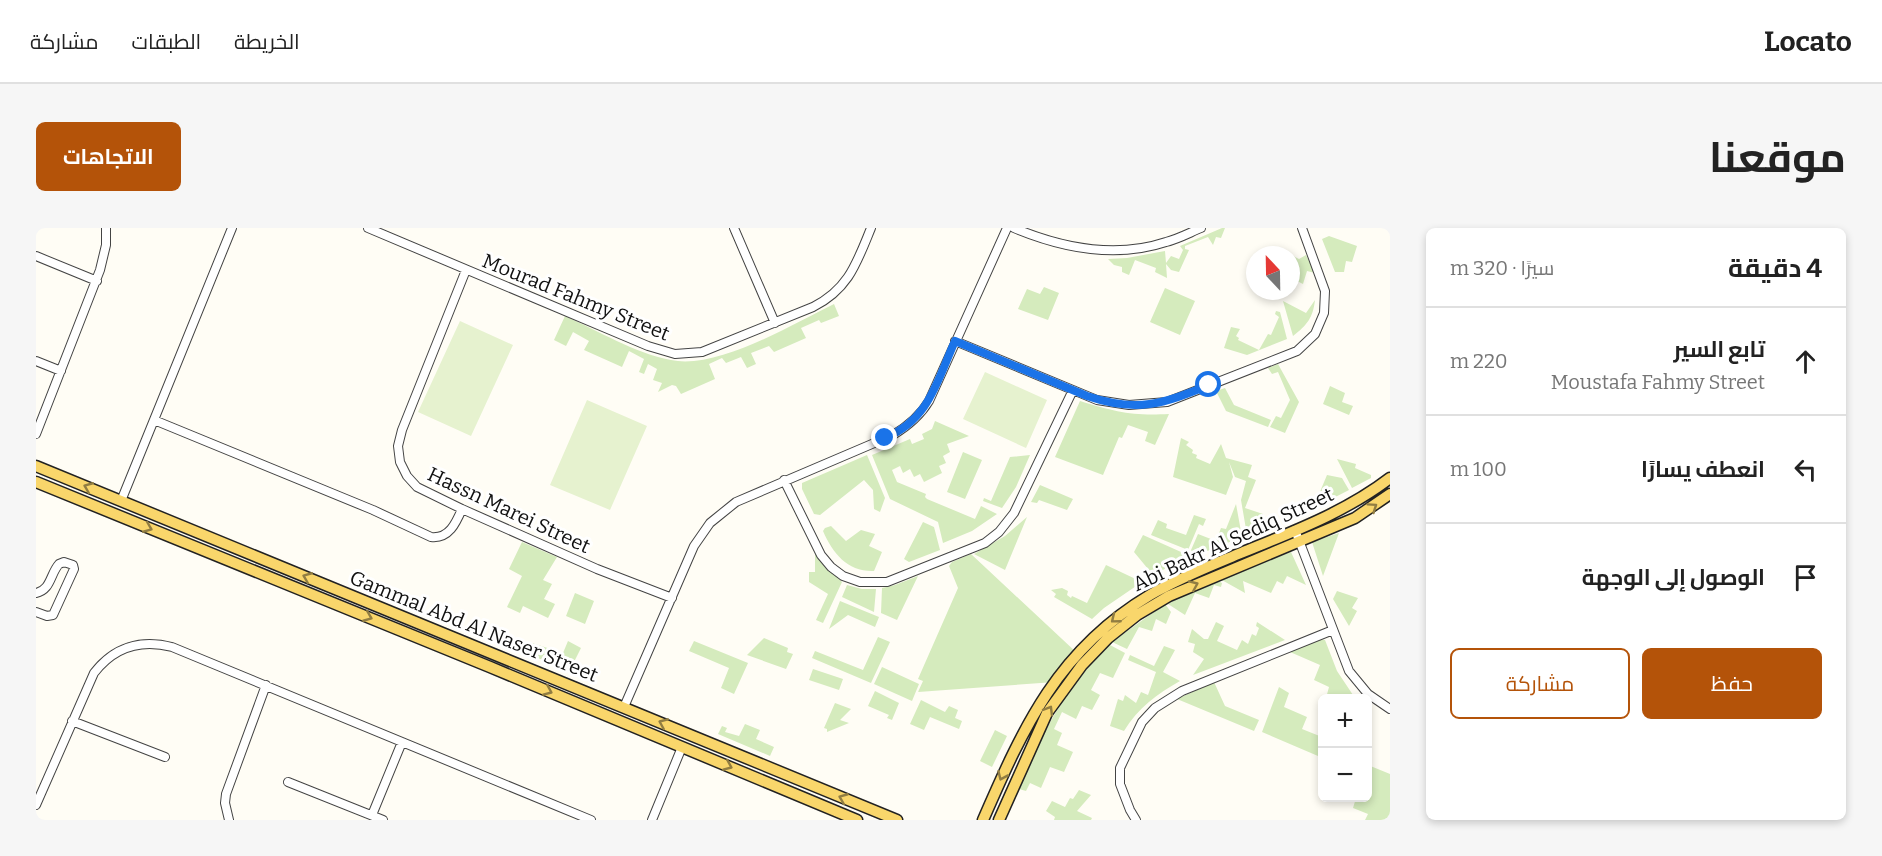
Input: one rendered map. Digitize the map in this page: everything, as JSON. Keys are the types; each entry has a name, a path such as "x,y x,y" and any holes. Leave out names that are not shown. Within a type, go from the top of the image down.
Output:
{"main road":[{"name":"Gammal Abd Al Naser Street","path":"36,466 897,820"},
{"name":"Abi Bakr Al Sediq Street","path":"984,817 1027,723 1063,671 1092,639 1122,614 1168,586 1351,504 1390,478"},
{"name":"Gammal Abd Al Naser Street","path":"36,482 857,820"},
{"name":"Abi Bakr Al Sediq Street","path":"999,820 1047,713 1069,680 1108,638 1137,615 1169,596 1355,518 1390,495"},
{"path":"490,667 496,654"},
{"path":"984,817 999,820"}],"street":[{"path":"36,434 97,281 103,259 106,228"},
{"path":"121,501 232,228"},
{"name":"Mourad Fahmy Street","path":"368,228 666,352 684,354 702,352 821,303 840,288 853,271 872,228"},
{"path":"392,238 396,228"},
{"path":"734,228 775,323"},
{"path":"624,707 694,546 710,523 736,502 893,435 909,425 920,414 929,401 1006,228"},
{"path":"1014,228 1072,247 1117,250 1166,242 1200,228"},
{"path":"955,341 1097,400 1142,405 1167,402 1297,351 1315,334 1322,320 1325,306 1324,283 1302,228"},
{"path":"36,256 97,281"},
{"name":"Hassn Marei Street","path":"466,270 402,430 398,446 400,462 412,482 417,487 462,509 597,569 672,598"},
{"path":"36,361 61,371"},
{"path":"784,480 821,555 831,567 843,576 860,582 887,582 985,543 999,532 1014,513 1074,390"},
{"path":"154,420 373,510 431,537 439,536 450,530 462,509"},
{"path":"1295,530 1345,662 1354,679 1368,694 1390,709"},
{"path":"36,593 46,589 56,566 64,562 73,565 74,569 54,614 49,617 36,612"},
{"path":"1136,820 1120,784 1120,768 1142,722 1155,708 1182,691 1333,630"},
{"path":"36,805 89,681 100,665 116,653 134,645 153,643 172,647 591,820"},
{"path":"229,820 225,803 226,794 266,685"},
{"path":"72,721 165,757"},
{"path":"372,815 402,742"},
{"path":"652,820 682,747"},
{"path":"288,782 383,820"}],"green space":[{"path":"1225,228 1221,238 1216,237 1213,245 1208,237 1185,246 1185,249 1189,250 1179,272 1171,270 1166,264 1167,278 1155,272 1156,268 1135,260 1129,275 1122,272 1122,267 1114,265 1108,259 1165,251 1166,263 1171,256 1179,259 1183,250 1180,246"},
{"path":"1329,236 1357,246 1352,262 1346,261 1344,272 1335,272 1322,239"},
{"path":"1306,255 1315,273 1307,271 1303,284 1300,282 1300,258"},
{"path":"1044,287 1059,293 1048,320 1018,309 1027,289 1040,294"},
{"path":"1165,288 1195,301 1180,335 1150,322"},
{"path":"1315,300 1313,312 1308,321 1293,336 1283,301 1306,313"},
{"path":"834,304 839,316 821,323 819,320 801,328 806,338 774,352 769,346 751,353 756,364 747,368 741,357 726,363 722,358 709,364 715,379 681,394 676,386 672,385 658,392 662,383 653,380 657,369 648,364 644,374 639,372 644,359 629,351 622,367 584,350 589,341 573,332 566,346 554,340 565,316 657,357 690,361 732,352 777,333"},
{"path":"1276,311 1280,312 1287,339 1247,355 1224,348 1231,327 1240,329 1236,336 1238,340 1259,350 1268,334 1271,335 1279,317 1275,314"},
{"path":"460,321 513,345 471,436 418,412"},
{"path":"1278,364 1299,402 1285,433 1270,427 1276,416 1281,418 1290,400 1278,372 1272,374 1268,368"},
{"path":"985,372 1047,400 1026,448 963,419"},
{"path":"1330,386 1345,393 1342,402 1353,406 1349,415 1323,404"},
{"path":"1225,388 1234,405 1271,420 1268,427 1226,411 1216,391"},
{"path":"587,400 647,426 610,510 550,485"},
{"path":"1080,401 1124,412 1169,414 1155,445 1145,441 1148,432 1128,425 1122,438 1119,437 1103,475 1055,457"},
{"path":"935,421 969,436 947,444 950,452 943,456 946,463 939,466 942,473 924,482 920,474 914,477 910,469 903,473 900,466 892,470 897,482 926,494 927,499 975,519 981,506 997,514 972,531 943,543 938,522 890,499 872,455 910,439 912,444 924,439 922,434 932,429"},
{"path":"1181,438 1189,442 1186,445 1193,450 1192,453 1197,455 1196,458 1210,464 1221,444 1226,458 1252,465 1248,477 1256,480 1245,508 1263,514 1260,520 1273,524 1247,535 1241,500 1246,481 1235,477 1229,462 1233,477 1226,495 1173,477"},
{"path":"963,452 982,460 965,499 947,492"},
{"path":"867,455 885,498 880,512 874,509 873,490 864,480 820,515 814,514 802,489 802,483"},
{"path":"1030,455 1016,487 1002,508 983,501 984,498 991,501 1010,457"},
{"path":"1337,459 1356,464 1355,468 1371,475 1371,478 1352,488"},
{"path":"1327,475 1342,478 1349,490 1316,507 1314,506"},
{"path":"1040,485 1073,499 1067,510 1039,500 1037,503 1031,502"},
{"path":"1236,504 1242,537 1195,556 1191,550 1198,534 1216,541 1221,528 1226,529"},
{"path":"1194,515 1206,519 1203,526 1199,524 1188,550 1151,535 1158,520 1167,524 1166,528 1186,535"},
{"path":"1027,517 1005,570 974,554 1005,536"},
{"path":"923,522 934,527 940,550 909,562 904,559"},
{"path":"831,526 846,541 861,530 875,534 869,546 882,552 874,571 856,568 842,560 823,531"},
{"path":"1339,533 1323,576 1312,542"},
{"path":"1143,535 1190,556 1153,575 1134,552"},
{"path":"522,542 557,557 543,580 552,584 544,599 555,604 548,618 523,606 520,613 507,607 522,576 509,569"},
{"path":"1291,552 1306,585 1287,576 1283,584 1277,581 1271,593 1243,581 1245,593 1220,579"},
{"path":"815,554 842,582 823,623 816,620 828,594 809,582 809,572 815,572"},
{"path":"971,554 1077,653 1155,596 1094,642 1061,683 1020,741 1055,682 918,692 923,681 918,679 958,588 949,566 952,562"},
{"path":"1106,565 1142,582 1092,619 1054,597 1056,594 1051,590 1062,588 1068,591 1067,595 1071,598 1072,596 1087,603"},
{"path":"918,576 897,620 881,613 882,588"},
{"path":"1216,580 1222,583 1221,587 1214,585 1209,598 1195,593 1185,615 1168,604 1191,590"},
{"path":"847,585 862,589 876,589 874,612 842,597"},
{"path":"1337,591 1358,598 1352,608 1357,611 1349,626 1333,599"},
{"path":"575,593 594,601 585,624 566,616"},
{"path":"840,601 879,617 875,627 848,615 829,629"},
{"path":"1165,604 1171,612 1166,624 1156,619 1152,631 1139,627 1127,649 1112,642"},
{"path":"1216,622 1224,626 1217,641 1237,650 1242,640 1248,644 1252,634 1256,636 1259,628 1256,626 1257,622 1285,640 1193,675 1204,659 1193,652 1195,644 1188,642 1192,629 1204,639 1208,639"},
{"path":"878,637 890,642 871,683 812,658 815,651 863,670"},
{"path":"764,638 788,648 787,652 793,654 786,669 747,655"},
{"path":"1320,639 1325,640 1337,671 1352,694 1327,694 1329,687 1314,680 1320,665 1290,652"},
{"path":"568,641 581,648 570,670 527,654 532,643 563,653"},
{"path":"694,641 748,663 734,694 721,688 729,668 689,651"},
{"path":"1110,645 1125,653 1113,678 1100,673 1091,690 1100,695 1092,710 1082,706 1076,719 1062,712 1054,729 1062,733 1057,745 1073,752 1064,772 1050,767 1041,788 1030,783 1026,791 1019,789 1056,712 1081,676"},
{"path":"1164,646 1175,650 1163,672 1180,681 1149,702 1135,715 1124,731 1110,726 1118,699 1123,701 1125,695 1136,703 1141,692 1148,695 1156,672 1128,660 1130,655 1154,666"},
{"path":"882,667 919,684 912,701 874,684"},
{"path":"813,669 843,679 839,690 809,680"},
{"path":"1214,682 1225,706 1259,720 1254,731 1177,699"},
{"path":"1279,687 1289,693 1284,707 1307,717 1302,729 1318,735 1318,756 1262,732"},
{"path":"875,691 899,703 892,720 887,718 889,715 868,706"},
{"path":"921,700 945,712 949,706 958,710 955,718 962,721 959,729 930,717 924,730 910,724"},
{"path":"835,703 851,709 840,720 849,723 827,732 824,728"},
{"path":"745,724 760,730 756,739 774,747 770,756 718,734 722,726 727,728 725,732 739,736"},
{"path":"995,730 1007,736 992,767 980,761"},
{"path":"1372,767 1390,774 1390,820 1365,820 1368,814 1353,808 1355,802 1372,802"},
{"path":"1079,790 1091,795 1077,811 1092,818 1091,820 1054,820 1055,817 1046,811 1052,801 1065,807 1070,798 1073,799"}],"route":[{"path":"885,438 909,425 925,408 955,341 1087,396 1119,404 1142,405 1167,402 1209,385"}]}
